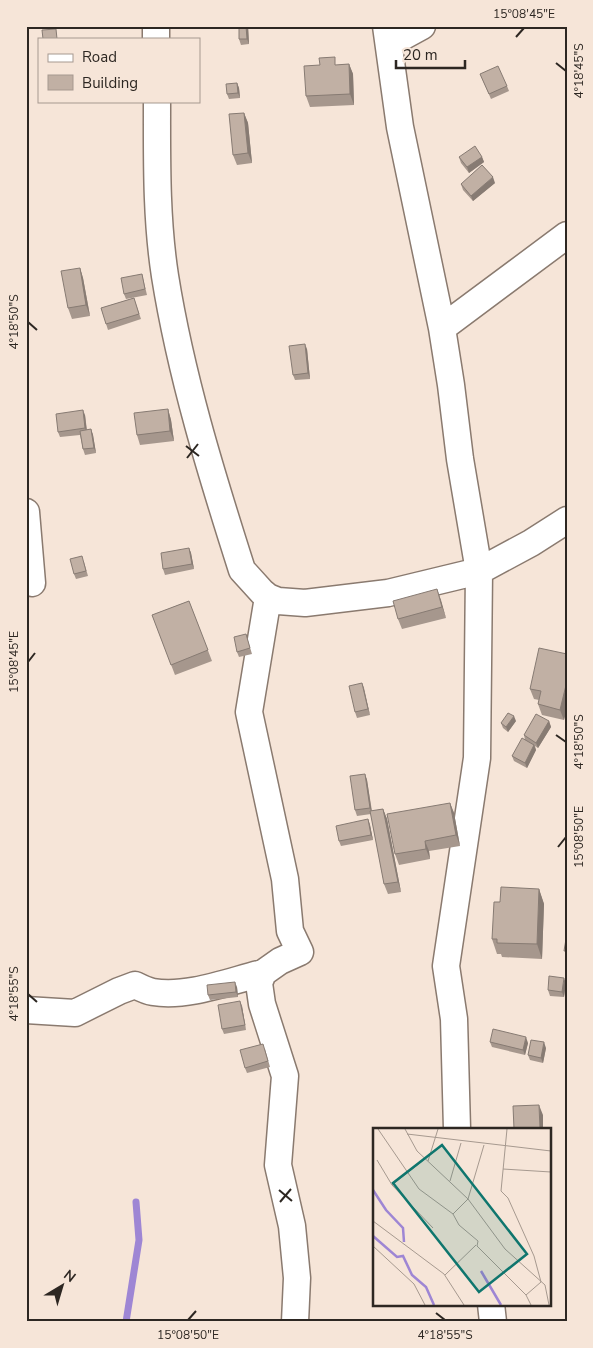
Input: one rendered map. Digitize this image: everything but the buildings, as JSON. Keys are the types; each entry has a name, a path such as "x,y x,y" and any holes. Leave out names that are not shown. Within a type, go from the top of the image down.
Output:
{"street":[{"path":"422,26 387,35 400,127 452,385 460,460 479,571 477,758 446,966 454,1019 456,1128"},
{"path":"157,102 158,197 165,275 188,388 242,570 268,597 278,601 305,603 388,592 479,571 531,544 567,520"},
{"path":"442,328 567,235"},
{"path":"26,512 32,583"},
{"path":"26,1010 74,1014 119,991 135,986 152,992 201,989 263,973 280,961 300,952 290,931 284,879 249,712 268,597"},
{"path":"263,973 259,983 262,1004 285,1076 278,1165 292,1226 297,1278 296,1322"},
{"path":"491,1306 493,1322"}],"waterway":[{"path":"126,1322 139,1240 136,1202"}]}
